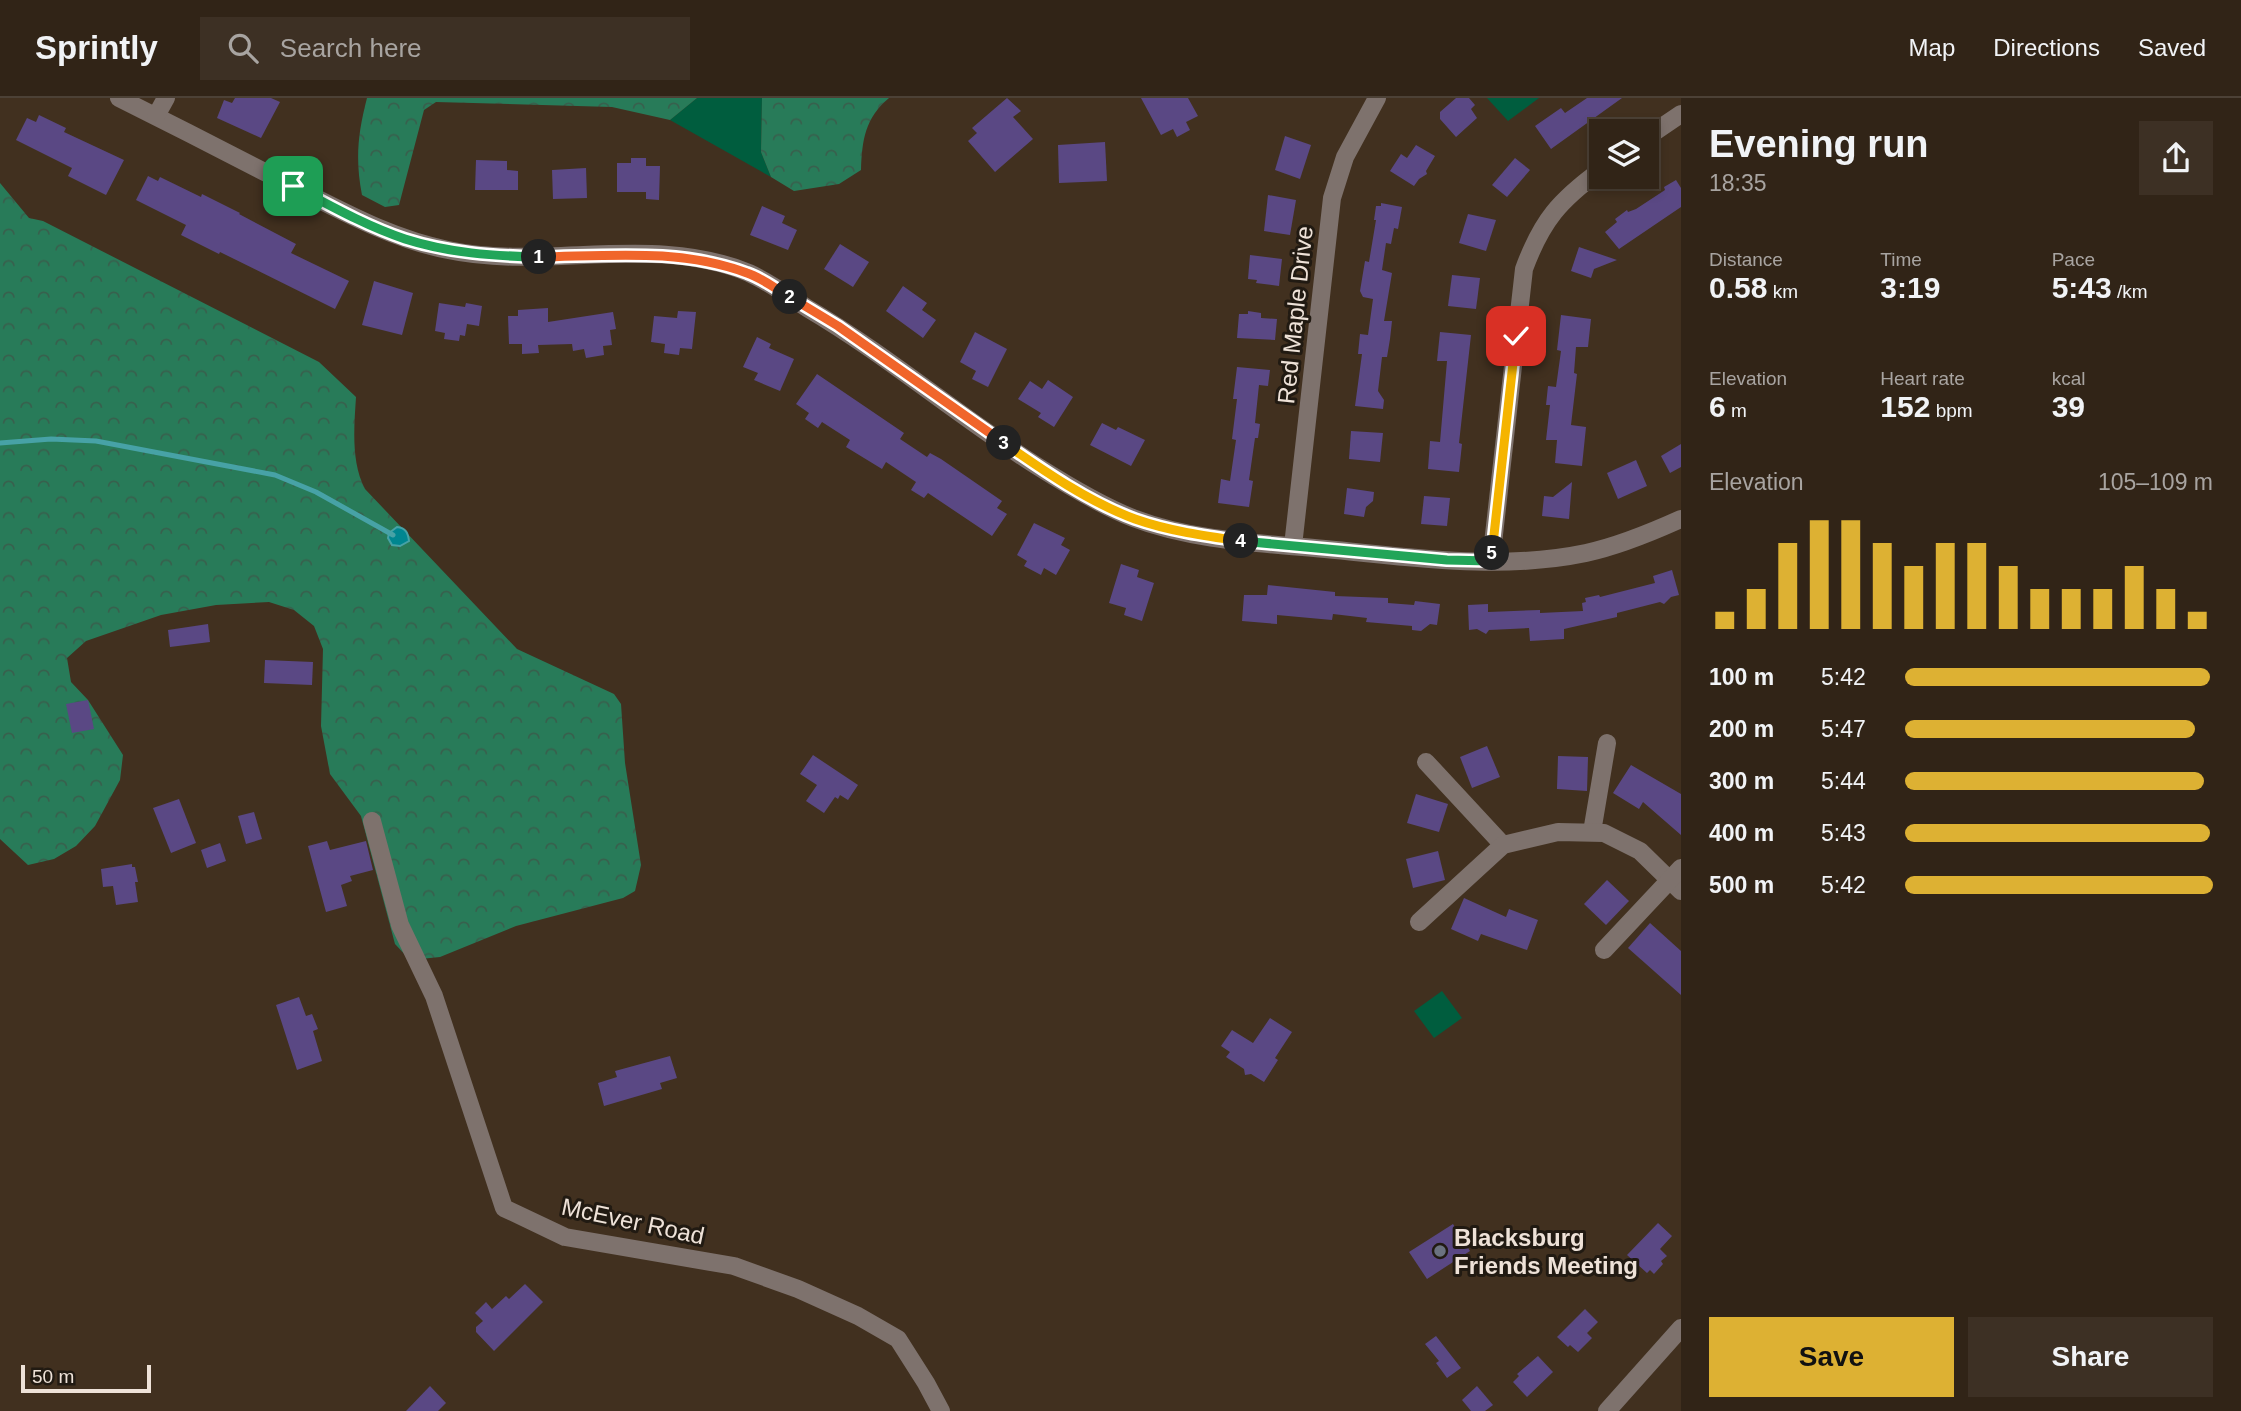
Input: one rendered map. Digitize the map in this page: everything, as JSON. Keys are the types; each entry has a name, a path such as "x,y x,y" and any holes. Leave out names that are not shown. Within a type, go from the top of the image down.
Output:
{"street":[{"path":"119,98 361,221 404,239 489,256 664,255 713,262 751,274 838,326 1036,466 1134,518 1180,531 1247,542 1447,560 1542,560 1586,553 1633,540 1681,519"},
{"path":"156,116 166,98"},
{"name":"Red Maple Drive","path":"1293,546 1332,198 1345,157 1377,98"},
{"path":"1659,129 1681,114"},
{"path":"1491,561 1524,269 1533,243 1548,218 1573,191 1589,179"},
{"path":"1592,832 1607,743"},
{"path":"1426,762 1503,845"},
{"name":"McEver Road","path":"372,821 400,925 434,996 504,1208 565,1237 734,1266 798,1289 858,1315 898,1339 941,1411"},
{"path":"1419,922 1503,845 1558,832 1604,833 1640,851 1677,879 1604,950"},
{"path":"1607,1411 1681,1328"}],"green space":[{"path":"367,98 697,98 670,120 612,107 436,102 424,110 399,205 385,207 362,195 359,146"},
{"path":"697,98 762,98 761,152 771,177 670,120"},
{"path":"762,98 889,98 875,113 866,130 861,170 839,184 794,191 771,177 761,152"},
{"path":"1487,98 1539,98 1508,121"},
{"path":"0,183 29,218 43,221 319,362 356,397 355,456 365,489 517,649 614,694 621,704 625,763 641,865 635,891 623,898 516,926 440,957 410,960 395,944 361,816 330,774 321,726 323,649 314,626 294,610 269,602 216,605 161,615 86,641 67,658 71,682 88,700 123,755 120,780 95,826 76,846 54,859 28,865 0,839"},
{"path":"1442,991 1462,1018 1434,1038 1414,1011"}],"water":[{"path":"397,527 404,530 409,538 409,541 400,546 392,545 388,538 389,533"}],"building":[{"path":"235,98 271,98 280,102 261,138 217,118 224,100 232,103"},
{"path":"1007,98 1021,111 1013,117 1033,139 995,172 968,141 977,133 972,128"},
{"path":"1141,98 1188,98 1198,116 1186,122 1190,130 1177,137 1173,129 1161,135"},
{"path":"1456,98 1469,98 1475,105 1471,109 1477,118 1456,137 1440,119 1440,112"},
{"path":"1587,98 1622,98 1589,119 1589,122 1551,149 1535,126 1561,108 1565,113"},
{"path":"39,115 66,128 64,132 124,160 106,195 68,176 72,168 16,140 27,118 36,122"},
{"path":"1285,136 1311,145 1300,179 1275,170"},
{"path":"1105,142 1107,181 1059,183 1058,145"},
{"path":"1416,145 1435,156 1426,171 1427,174 1414,186 1390,171 1401,154 1407,158"},
{"path":"631,158 646,158 646,166 660,166 659,200 646,199 646,192 617,192 617,163 631,163"},
{"path":"1515,158 1530,170 1507,197 1492,185"},
{"path":"476,160 507,161 507,170 518,171 518,190 475,190"},
{"path":"586,168 587,198 553,199 552,170"},
{"path":"148,176 158,181 160,177 240,213 296,244 291,253 349,281 335,309 181,235 186,225 136,200"},
{"path":"1676,180 1681,188 1681,207 1619,249 1605,232 1617,222 1615,219 1627,210 1636,209"},
{"path":"1268,195 1296,200 1290,235 1264,231"},
{"path":"1381,203 1402,207 1398,229 1394,228 1391,244 1386,243 1382,270 1392,273 1384,321 1392,321 1390,339 1387,357 1382,357 1378,391 1384,400 1383,409 1355,406 1362,354 1358,354 1360,334 1368,335 1373,299 1363,297 1360,291 1365,261 1369,262 1376,206 1381,206"},
{"path":"762,206 785,216 782,223 797,230 788,250 750,235"},
{"path":"1468,214 1496,220 1486,251 1459,243"},
{"path":"840,244 869,262 853,287 824,269"},
{"path":"1579,247 1617,260 1594,269 1591,278 1571,271"},
{"path":"1250,255 1282,259 1279,286 1256,283 1257,280 1248,279"},
{"path":"1452,275 1480,278 1476,309 1448,306"},
{"path":"374,281 413,293 402,335 362,325"},
{"path":"903,286 927,303 922,310 936,320 923,338 886,311"},
{"path":"439,303 465,307 466,303 482,306 479,326 467,324 465,336 460,335 459,341 444,339 445,333 435,331"},
{"path":"548,308 548,322 613,312 616,329 610,330 612,345 603,346 604,355 586,358 584,349 573,351 572,344 538,345 539,353 522,354 522,344 509,344 508,316 518,316 518,310"},
{"path":"678,311 696,312 692,349 680,348 679,355 664,353 665,344 651,342 654,316 677,318"},
{"path":"1248,311 1261,313 1261,318 1277,319 1275,340 1237,338 1239,314 1248,314"},
{"path":"1561,315 1591,319 1588,347 1576,347 1574,373 1577,374 1571,425 1586,427 1582,466 1555,463 1557,440 1546,440 1550,405 1546,405 1548,386 1556,387 1561,351 1557,350"},
{"path":"975,332 1007,349 988,387 972,379 976,371 960,362"},
{"path":"1440,332 1471,335 1459,443 1462,444 1459,472 1428,469 1430,441 1440,442 1447,361 1437,361"},
{"path":"757,337 771,344 769,348 794,359 780,391 754,380 758,373 743,367"},
{"path":"1237,367 1270,370 1268,386 1259,385 1255,423 1260,424 1258,438 1255,438 1249,480 1253,481 1249,507 1218,503 1221,479 1230,481 1236,440 1232,439 1237,399 1233,399"},
{"path":"817,374 904,433 900,439 927,457 930,453 941,459 1002,501 997,508 1007,514 992,536 928,493 924,498 911,490 916,482 886,462 882,469 846,447 850,440 822,422 818,428 805,419 809,413 796,404"},
{"path":"1048,380 1073,397 1054,427 1038,417 1041,413 1018,399 1030,381 1042,389"},
{"path":"1102,423 1116,430 1118,427 1145,440 1131,466 1090,445"},
{"path":"1351,431 1383,433 1380,462 1349,459"},
{"path":"1681,444 1681,467 1670,473 1661,456"},
{"path":"1636,460 1647,486 1618,499 1607,473"},
{"path":"1572,482 1569,519 1542,516 1544,496 1553,497"},
{"path":"1347,488 1374,492 1373,501 1366,507 1364,517 1344,514"},
{"path":"1424,496 1450,498 1447,526 1421,524"},
{"path":"1034,523 1065,538 1061,545 1070,550 1056,575 1044,568 1041,575 1024,566 1027,561 1017,555"},
{"path":"1121,564 1139,570 1137,577 1154,583 1142,621 1124,615 1126,608 1109,603"},
{"path":"1672,570 1679,595 1671,597 1664,604 1660,602 1617,613 1617,617 1564,629 1564,639 1530,641 1529,628 1489,630 1486,634 1477,629 1469,630 1468,605 1488,604 1488,612 1583,611 1582,603 1586,602 1585,598 1600,597 1655,583 1653,576"},
{"path":"1268,585 1335,592 1335,596 1388,598 1388,603 1414,605 1415,601 1440,604 1437,625 1430,624 1421,631 1412,630 1412,626 1366,622 1367,618 1333,614 1332,620 1277,615 1277,624 1242,621 1244,595 1267,595"},
{"path":"208,624 210,642 170,647 168,630"},
{"path":"265,660 313,662 312,685 264,683"},
{"path":"88,700 94,729 72,733 66,704"},
{"path":"1487,746 1500,777 1472,788 1460,757"},
{"path":"813,755 858,785 848,800 840,795 838,799 835,797 824,813 806,801 817,785 800,774"},
{"path":"1558,756 1588,757 1587,791 1557,789"},
{"path":"1631,765 1681,794 1681,835 1643,802 1639,809 1613,793"},
{"path":"1416,794 1448,804 1439,832 1407,823"},
{"path":"179,799 196,843 171,853 153,808"},
{"path":"254,812 262,839 246,844 238,816"},
{"path":"327,841 330,850 366,841 373,870 350,876 352,881 341,885 347,906 326,912 308,846"},
{"path":"220,843 226,861 207,868 201,850"},
{"path":"1438,851 1445,880 1413,888 1406,859"},
{"path":"132,864 138,882 135,882 138,902 116,905 113,886 103,887 101,869"},
{"path":"1607,880 1629,901 1606,925 1584,904"},
{"path":"1464,898 1506,917 1509,909 1538,920 1527,950 1481,934 1478,941 1451,929"},
{"path":"1650,923 1681,951 1681,995 1628,948"},
{"path":"299,997 306,1016 312,1014 318,1029 313,1031 322,1061 297,1070 276,1005"},
{"path":"1270,1018 1292,1032 1275,1058 1278,1060 1264,1082 1251,1074 1245,1075 1244,1069 1226,1057 1230,1052 1221,1046 1232,1030 1253,1043"},
{"path":"670,1056 677,1078 660,1083 662,1089 604,1106 598,1083 617,1077 615,1071"},
{"path":"1658,1223 1672,1236 1660,1249 1667,1256 1661,1261 1663,1264 1654,1274 1650,1270 1647,1273 1627,1255"},
{"name":"Blacksburg Friends Meeting","path":"1453,1224 1470,1251 1427,1279 1409,1252"},
{"path":"525,1284 543,1302 494,1351 476,1332 476,1327 483,1321 475,1313 486,1302 492,1309 506,1296 509,1299"},
{"path":"1585,1309 1598,1322 1587,1333 1592,1338 1578,1352 1557,1337"},
{"path":"1436,1336 1461,1368 1447,1378 1436,1363 1439,1361 1425,1344"},
{"path":"1538,1356 1553,1372 1527,1397 1513,1382 1519,1376 1517,1374"},
{"path":"430,1386 446,1403 438,1411 406,1411"},
{"path":"1477,1386 1493,1405 1485,1411 1471,1411 1462,1400"}],"waterway":[{"path":"0,443 51,439 96,441 275,475 316,492 393,535"}],"place":[{"name":"Blacksburg Friends Meeting","path":"1440,1251"}],"route":[{"path":"293,186 361,221 404,239 448,250 489,256 664,255 713,262 751,274 838,326 1036,466 1098,501 1134,518 1180,531 1247,542 1447,560 1491,561 1516,336"}]}
